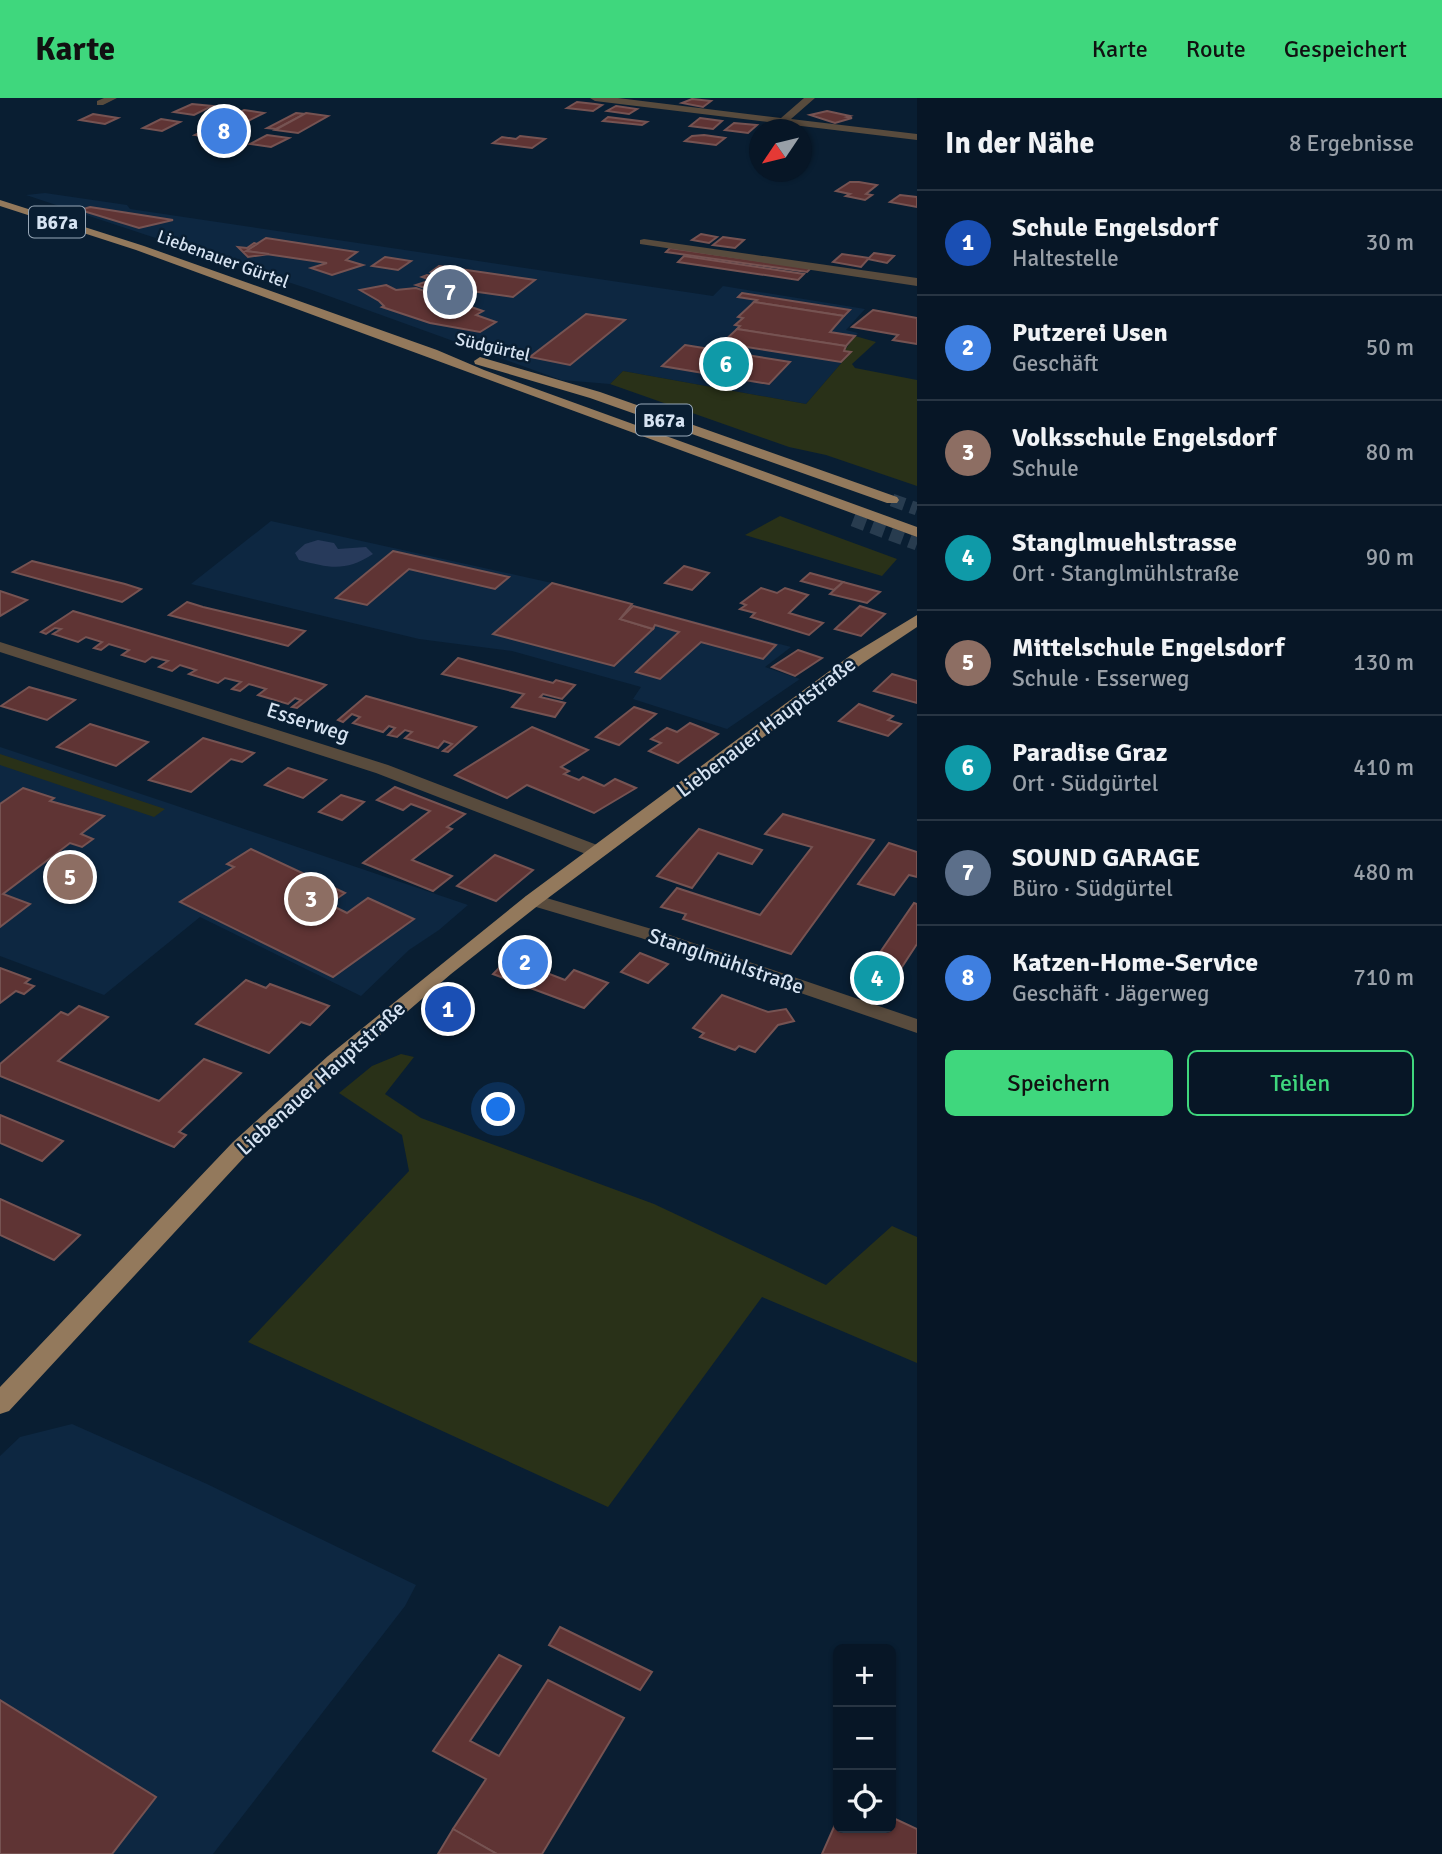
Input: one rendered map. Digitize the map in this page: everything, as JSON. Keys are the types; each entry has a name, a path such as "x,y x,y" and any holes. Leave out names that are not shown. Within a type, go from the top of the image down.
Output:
{"main road":[{"name":"Liebenauer Gürtel","path":"0,203 140,248 433,353"},
{"name":"Südgürtel","path":"433,353 498,365 595,396 892,500"},
{"name":"Südgürtel","path":"433,353 472,377 560,414 853,520"},
{"path":"433,353 491,368 917,520"},
{"path":"433,353 479,373 917,532"},
{"name":"Liebenauer Hauptstraße","path":"0,1404 241,1147 402,1005 533,900 857,659 917,620"}],"street":[{"path":"100,103 111,98"},
{"path":"595,98 768,119"},
{"path":"785,119 810,98"},
{"path":"812,124 917,137"},
{"path":"644,242 917,282"},
{"name":"Esserweg","path":"0,647 382,769 598,852"},
{"name":"Stanglmühlstraße","path":"533,900 648,934 917,1026"}],"shaded area":[{"path":"45,193 127,205 130,209 713,296 723,286 865,309 846,330 858,333 846,346 851,352 806,404 623,371 610,384 561,380 312,290 26,195"},
{"path":"271,521 552,583 791,647 765,667 800,679 727,729 633,699 641,687 512,651 419,639 191,584"},
{"path":"318,540 334,543 338,549 366,547 373,554 354,564 337,567 299,560 295,553 305,544"},
{"path":"0,747 468,905 439,930 409,950 361,996 200,917 104,995 0,956"},
{"path":"72,1424 207,1484 416,1585 405,1606 213,1854 0,1854 0,1456 20,1437"}],"green space":[{"path":"855,336 876,342 852,364 855,368 917,380 917,486 826,455 789,447 610,384 623,371 806,404 850,353 844,351"},
{"path":"780,516 897,559 882,576 745,535"},
{"path":"0,754 165,809 154,817 0,765"},
{"path":"401,1054 414,1057 385,1094 421,1118 654,1204 826,1285 892,1226 917,1237 917,1363 762,1297 608,1507 248,1342 409,1171 402,1135 339,1093 372,1066"}],"building":[{"path":"692,99 711,101 703,107 682,103"},
{"path":"577,102 602,105 593,111 567,108"},
{"path":"192,104 212,106 194,115 174,112"},
{"path":"616,106 637,109 629,114 607,111"},
{"path":"244,110 264,113 246,122 226,119"},
{"path":"827,111 852,118 835,123 810,115"},
{"path":"296,113 305,114 276,129 267,128"},
{"path":"306,113 328,116 298,133 275,130"},
{"path":"93,114 118,118 105,124 80,120"},
{"path":"608,117 647,122 642,125 603,121"},
{"path":"700,118 722,121 713,129 690,126"},
{"path":"161,119 180,122 162,131 143,128"},
{"path":"734,123 749,124 748,133 725,130"},
{"path":"213,126 233,128 216,138 195,135"},
{"path":"267,135 289,138 271,147 250,144"},
{"path":"520,136 545,139 532,148 493,143 502,137 516,139"},
{"path":"692,136 725,138 716,145 685,141"},
{"path":"850,182 877,185 866,194 872,195 865,200 836,191"},
{"path":"900,195 917,197 917,207 890,202"},
{"path":"90,207 173,220 139,228 80,210"},
{"path":"701,234 717,237 709,243 692,240"},
{"path":"723,237 744,240 735,248 713,245"},
{"path":"266,238 357,252 346,260 363,265 332,275 311,268 327,263 246,251"},
{"path":"257,244 246,251 269,254 248,257 238,247 247,248"},
{"path":"670,248 811,268 807,272 666,252"},
{"path":"874,253 894,256 887,263 868,259 861,267 833,262 842,254 869,258"},
{"path":"684,256 804,274 798,280 678,262"},
{"path":"385,257 411,261 398,270 372,266"},
{"path":"439,266 535,280 513,297 464,290 459,293 468,296 454,301 444,298 449,296 416,285 425,282 440,287 445,285 422,277 427,275 449,279 455,276 431,272"},
{"path":"386,285 396,290 416,288 483,311 476,315 496,322 480,332 430,323 382,307 384,306 379,301 360,290"},
{"path":"742,293 850,310 844,316 754,302 757,300 738,297"},
{"path":"754,302 844,316 830,332 855,336 846,346 737,329 740,326 735,325 743,318 738,317"},
{"path":"873,310 917,318 917,344 893,340 898,335 852,327"},
{"path":"586,314 625,320 570,365 530,357"},
{"path":"737,329 846,346 844,351 851,352 841,362 722,343"},
{"path":"685,345 790,362 769,384 662,366"},
{"path":"393,551 509,577 495,589 409,569 367,605 336,598"},
{"path":"32,561 141,589 122,602 13,572"},
{"path":"684,566 709,573 692,590 665,583"},
{"path":"810,573 843,582 834,590 801,581"},
{"path":"843,582 880,592 867,603 830,594"},
{"path":"552,583 632,604 620,619 653,629 614,666 493,634"},
{"path":"761,588 777,593 785,588 808,595 789,613 823,623 809,635 751,617 755,613 740,609 746,605 741,603"},
{"path":"0,591 27,600 0,616"},
{"path":"187,602 305,631 288,646 169,615"},
{"path":"633,606 776,645 763,659 701,642 660,679 636,672 679,632 655,625 653,629 620,619"},
{"path":"860,606 885,614 861,636 835,629"},
{"path":"73,611 326,685 297,708 292,707 301,700 295,698 288,704 258,695 266,689 249,684 240,691 232,689 241,682 225,678 218,683 189,674 196,670 180,665 172,671 159,667 168,661 152,657 145,662 122,655 129,650 109,644 101,650 94,648 102,642 86,637 78,642 53,634 61,629 55,628 46,634 41,632"},
{"path":"798,650 822,658 795,676 772,667"},
{"path":"458,658 553,683 556,680 575,685 562,699 543,694 540,697 565,703 555,717 512,707 524,694 442,674"},
{"path":"892,674 917,681 917,703 874,691"},
{"path":"29,687 75,700 47,720 1,706"},
{"path":"366,696 476,727 448,752 443,751 452,744 444,741 438,748 405,738 412,732 405,730 397,737 388,735 395,728 389,726 383,732 353,723 360,717 352,714 343,722 338,720"},
{"path":"859,704 893,716 888,720 901,724 888,736 839,721"},
{"path":"634,707 656,714 619,745 596,737"},
{"path":"690,723 718,734 678,763 649,751 661,743 651,739 667,728 677,732"},
{"path":"90,724 148,742 116,766 57,747"},
{"path":"532,727 588,750 561,767 569,771 564,774 579,780 583,777 604,786 615,779 636,788 594,813 527,785 507,798 455,775"},
{"path":"203,738 254,753 242,762 231,759 191,792 149,780"},
{"path":"288,768 326,780 303,798 265,785"},
{"path":"395,787 465,814 447,827 452,829 412,860 452,876 433,891 363,863 430,811 411,804 403,810 377,800"},
{"path":"23,788 54,798 50,801 104,816 81,834 93,839 82,847 70,843 3,894 30,904 0,927 0,804"},
{"path":"341,795 364,802 342,820 319,812"},
{"path":"783,814 874,840 791,954 683,919 686,914 661,907 677,888 760,915 812,847 765,834"},
{"path":"699,829 762,850 752,864 718,853 692,888 657,876"},
{"path":"889,843 917,852 917,877 909,875 894,895 858,884"},
{"path":"251,849 345,893 329,904 347,913 368,898 414,919 333,977 180,902 234,867 227,864"},
{"path":"495,855 533,870 496,901 457,886"},
{"path":"914,903 917,904 917,944 896,976 870,967"},
{"path":"517,950 548,962 539,970 565,980 574,970 608,983 584,1008 493,974"},
{"path":"640,953 668,964 648,983 621,972"},
{"path":"870,967 896,976 886,990 858,981"},
{"path":"0,968 30,979 25,983 34,986 24,994 16,991 0,1003"},
{"path":"246,980 266,988 270,984 329,1006 310,1025 301,1022 269,1053 196,1024"},
{"path":"722,995 768,1012 786,1009 794,1021 778,1025 755,1052 739,1046 735,1050 700,1037 704,1033 693,1028"},
{"path":"79,1006 108,1017 58,1061 159,1101 204,1059 241,1073 179,1132 186,1135 174,1147 0,1076 0,1064 61,1012 68,1015"},
{"path":"0,1115 63,1141 42,1161 0,1143"},
{"path":"0,1199 80,1235 54,1260 0,1235"},
{"path":"560,1627 652,1672 640,1690 549,1645"},
{"path":"499,1655 521,1666 470,1741 499,1756 548,1680 624,1718 542,1854 497,1854 453,1829 486,1779 433,1751"},
{"path":"0,1700 156,1797 112,1854 0,1854"},
{"path":"896,1819 917,1829 917,1854 822,1854 833,1829 833,1833 896,1833"},
{"path":"453,1829 497,1854 438,1854"}],"tunnel":[{"path":"892,500 917,509"},
{"path":"853,520 917,544"}],"place":[{"name":"Katzen-Home-Service","path":"224,131"},
{"name":"SOUND GARAGE","path":"450,292"},
{"name":"Paradise Graz","path":"726,364"},
{"name":"Mittelschule Engelsdorf","path":"70,877"},
{"name":"Volksschule Engelsdorf","path":"311,899"},
{"name":"Putzerei Usen","path":"525,962"},
{"name":"Stanglmuehlstrasse","path":"877,978"},
{"name":"Schule Engelsdorf","path":"448,1009"}]}
